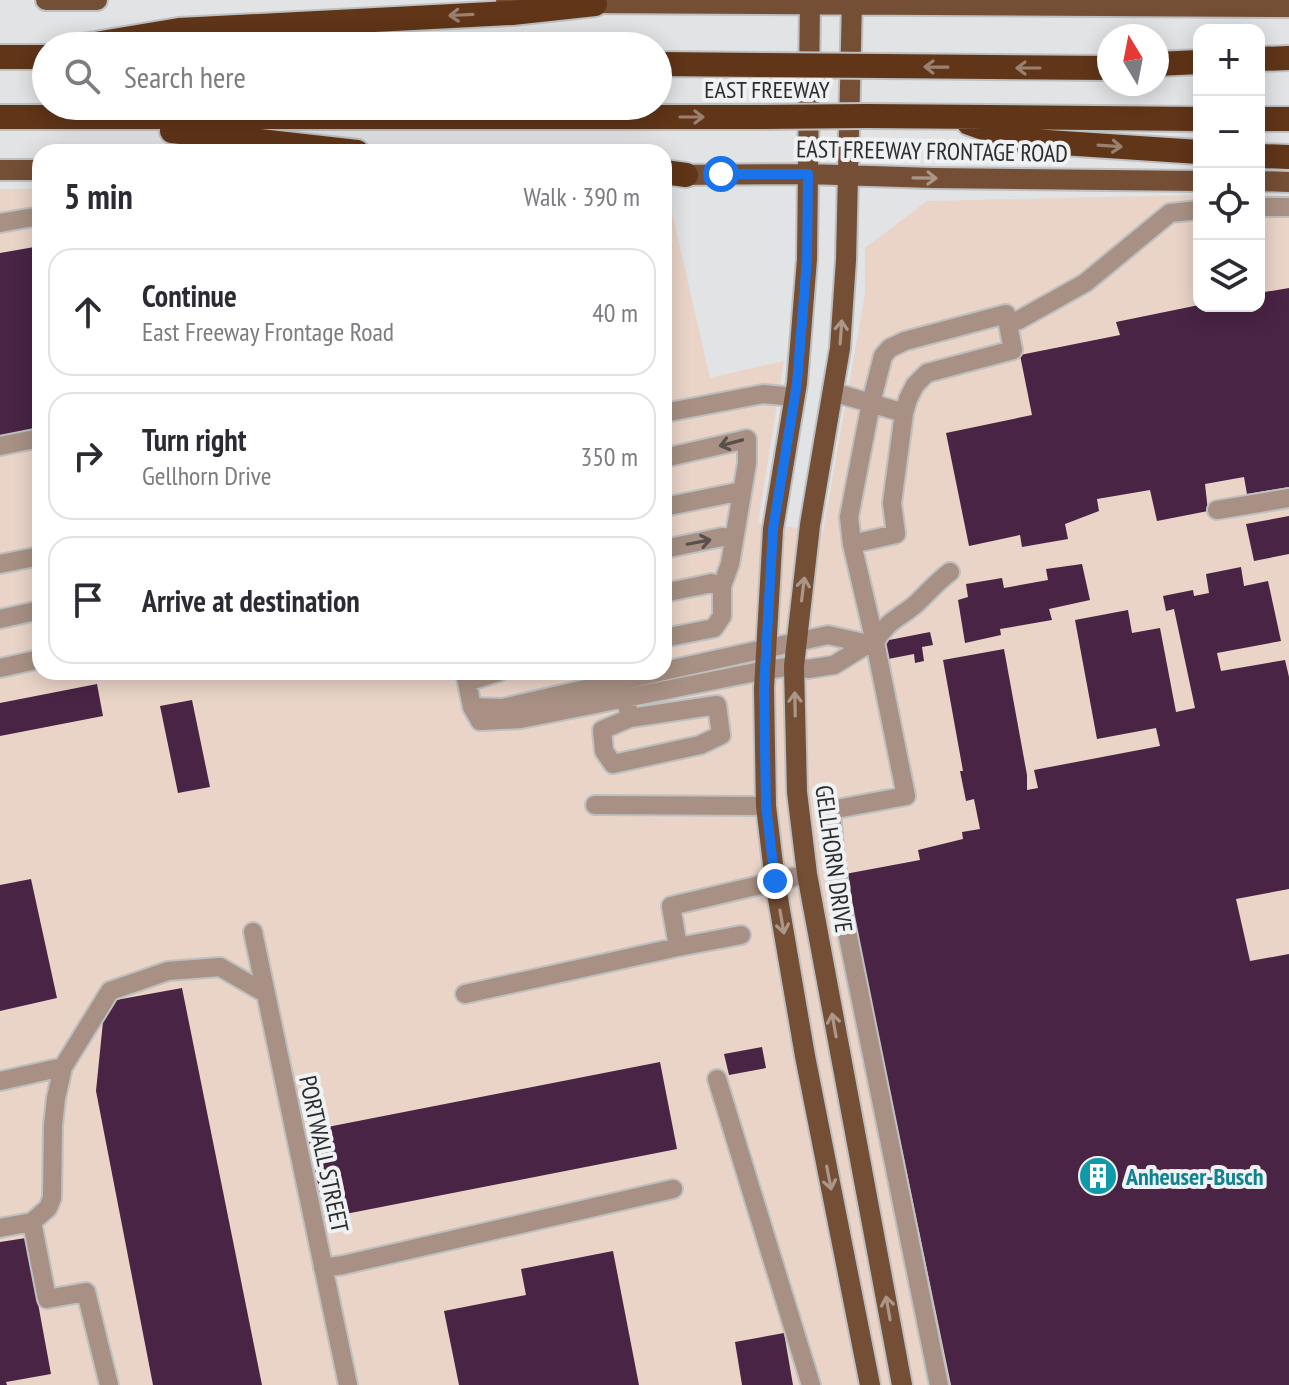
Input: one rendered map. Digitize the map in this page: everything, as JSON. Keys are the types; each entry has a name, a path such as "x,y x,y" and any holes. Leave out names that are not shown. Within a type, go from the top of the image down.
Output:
{"highway":[{"path":"167,32 512,13 595,4"},
{"path":"9,57 32,56"},
{"path":"1265,59 1289,58"},
{"path":"1169,65 1193,63"},
{"name":"EAST FREEWAY","path":"672,64 1097,67"},
{"path":"1169,67 1193,69"},
{"path":"1265,70 1289,70"},
{"name":"EAST FREEWAY","path":"0,117 32,118"},
{"name":"EAST FREEWAY","path":"672,117 1193,119"},
{"path":"952,117 1017,140 1193,152"},
{"path":"1265,119 1289,119"},
{"path":"72,120 286,144"},
{"path":"1265,156 1289,157"}],"main road":[{"path":"46,0 97,0"},
{"path":"506,0 595,4 810,2 1289,7"},
{"path":"810,2 807,259 794,399 773,529 764,688 766,806 775,881 807,1063 870,1385"},
{"name":"GELLHORN DRIVE","path":"852,3 840,348 810,525 796,643 797,792 807,874 902,1385"},
{"path":"0,170 32,170"},
{"name":"EAST FREEWAY FRONTAGE ROAD","path":"672,174 1193,181"},
{"path":"1265,181 1289,182"},
{"path":"794,399 831,401"},
{"path":"807,1063 840,1056"},
{"path":"843,1247 876,1239"}],"street":[{"path":"1265,207 1289,207"},
{"path":"1008,323 1019,320 1085,283 1170,213 1193,211"},
{"path":"0,223 32,217"},
{"path":"852,544 896,534 892,503 904,413 915,385 927,373 1013,350 1006,314 905,341 890,348 883,356 849,517 852,544 872,643 906,796 831,810 834,851 842,907 939,1385"},
{"path":"672,411 763,394 794,399"},
{"path":"831,401 871,403 904,413"},
{"path":"672,456 747,439 747,463 730,564 722,586 722,616 714,628 672,636"},
{"path":"0,446 32,440"},
{"path":"672,505 742,491"},
{"path":"1217,510 1289,498"},
{"path":"672,547 722,537 734,539"},
{"path":"0,564 32,558"},
{"path":"672,671 766,660 808,669 834,665 872,643 891,621 950,572"},
{"path":"672,591 712,583 722,586"},
{"path":"0,619 32,612"},
{"path":"672,676 766,660 796,643 828,635 872,643"},
{"path":"0,668 32,661"},
{"path":"467,680 472,707 502,708 647,680"},
{"path":"623,684 630,718"},
{"path":"717,705 721,735 700,745 613,764 604,751 602,730 630,718 717,705"},
{"path":"595,805 766,806"},
{"path":"678,947 671,906 807,874"},
{"name":"PORTWALL STREET","path":"253,932 348,1385"},
{"path":"465,994 741,935"},
{"path":"0,1228 32,1222 48,1208 52,1198 53,1125 63,1067 110,991 168,971 220,967 265,993"},
{"path":"0,1081 63,1067"},
{"path":"717,1079 811,1385"},
{"path":"323,1268 673,1189"},
{"path":"32,1222 47,1299 86,1292 109,1385"}],"shaded area":[{"path":"0,189 32,189 32,680 672,680 672,211 710,378 784,361 758,523 823,531 865,294 865,248 927,201 1193,195 1193,312 1265,312 1265,195 1289,195 1289,1385 0,1385"}],"building":[{"path":"32,247 32,434 0,437 0,253"},
{"path":"1289,288 1289,487 1247,494 1244,477 1205,484 1208,511 1157,521 1150,490 1097,499 1099,511 1065,524 1068,539 1022,547 1020,535 969,546 946,433 1032,415 1020,355 1120,335 1116,322 1193,306 1193,312 1265,312 1265,292"},
{"path":"1289,516 1289,554 1254,561 1246,524"},
{"path":"1082,564 1090,600 1049,609 1052,620 1000,629 1001,635 965,643 958,600 968,597 966,584 1002,578 1004,588 1048,580 1046,569"},
{"name":"Anheuser-Busch","path":"1241,567 1244,586 1268,581 1281,641 1217,653 1221,671 1285,660 1289,677 1289,889 1236,899 1250,961 1289,954 1289,1385 951,1385 845,874 920,860 918,850 963,839 962,832 980,829 974,799 966,801 943,660 1004,649 1027,775 1027,790 1038,788 1034,770 1160,746 1156,728 1097,739 1075,620 1128,610 1132,633 1160,628 1176,712 1195,708 1174,609 1166,611 1163,596 1193,590 1194,596 1209,593 1206,574"},
{"path":"930,632 933,645 922,647 924,661 915,663 914,654 888,659 884,641"},
{"path":"97,684 103,716 0,736 0,703"},
{"path":"192,700 210,787 178,793 160,706"},
{"path":"31,879 57,998 0,1011 0,885"},
{"path":"182,988 262,1385 153,1385 96,1091 105,1002"},
{"path":"762,1047 766,1068 729,1075 724,1054"},
{"path":"660,1062 677,1149 325,1218 307,1131"},
{"path":"26,1238 51,1374 0,1385 0,1242"},
{"path":"613,1251 639,1385 459,1385 444,1311 526,1295 521,1269"},
{"path":"784,1333 793,1385 742,1385 735,1342"}],"place":[{"name":"Anheuser-Busch","path":"1098,1176"}],"route":[{"path":"721,174 808,174 807,259 797,383 773,529 764,688 766,806 775,881"}]}
